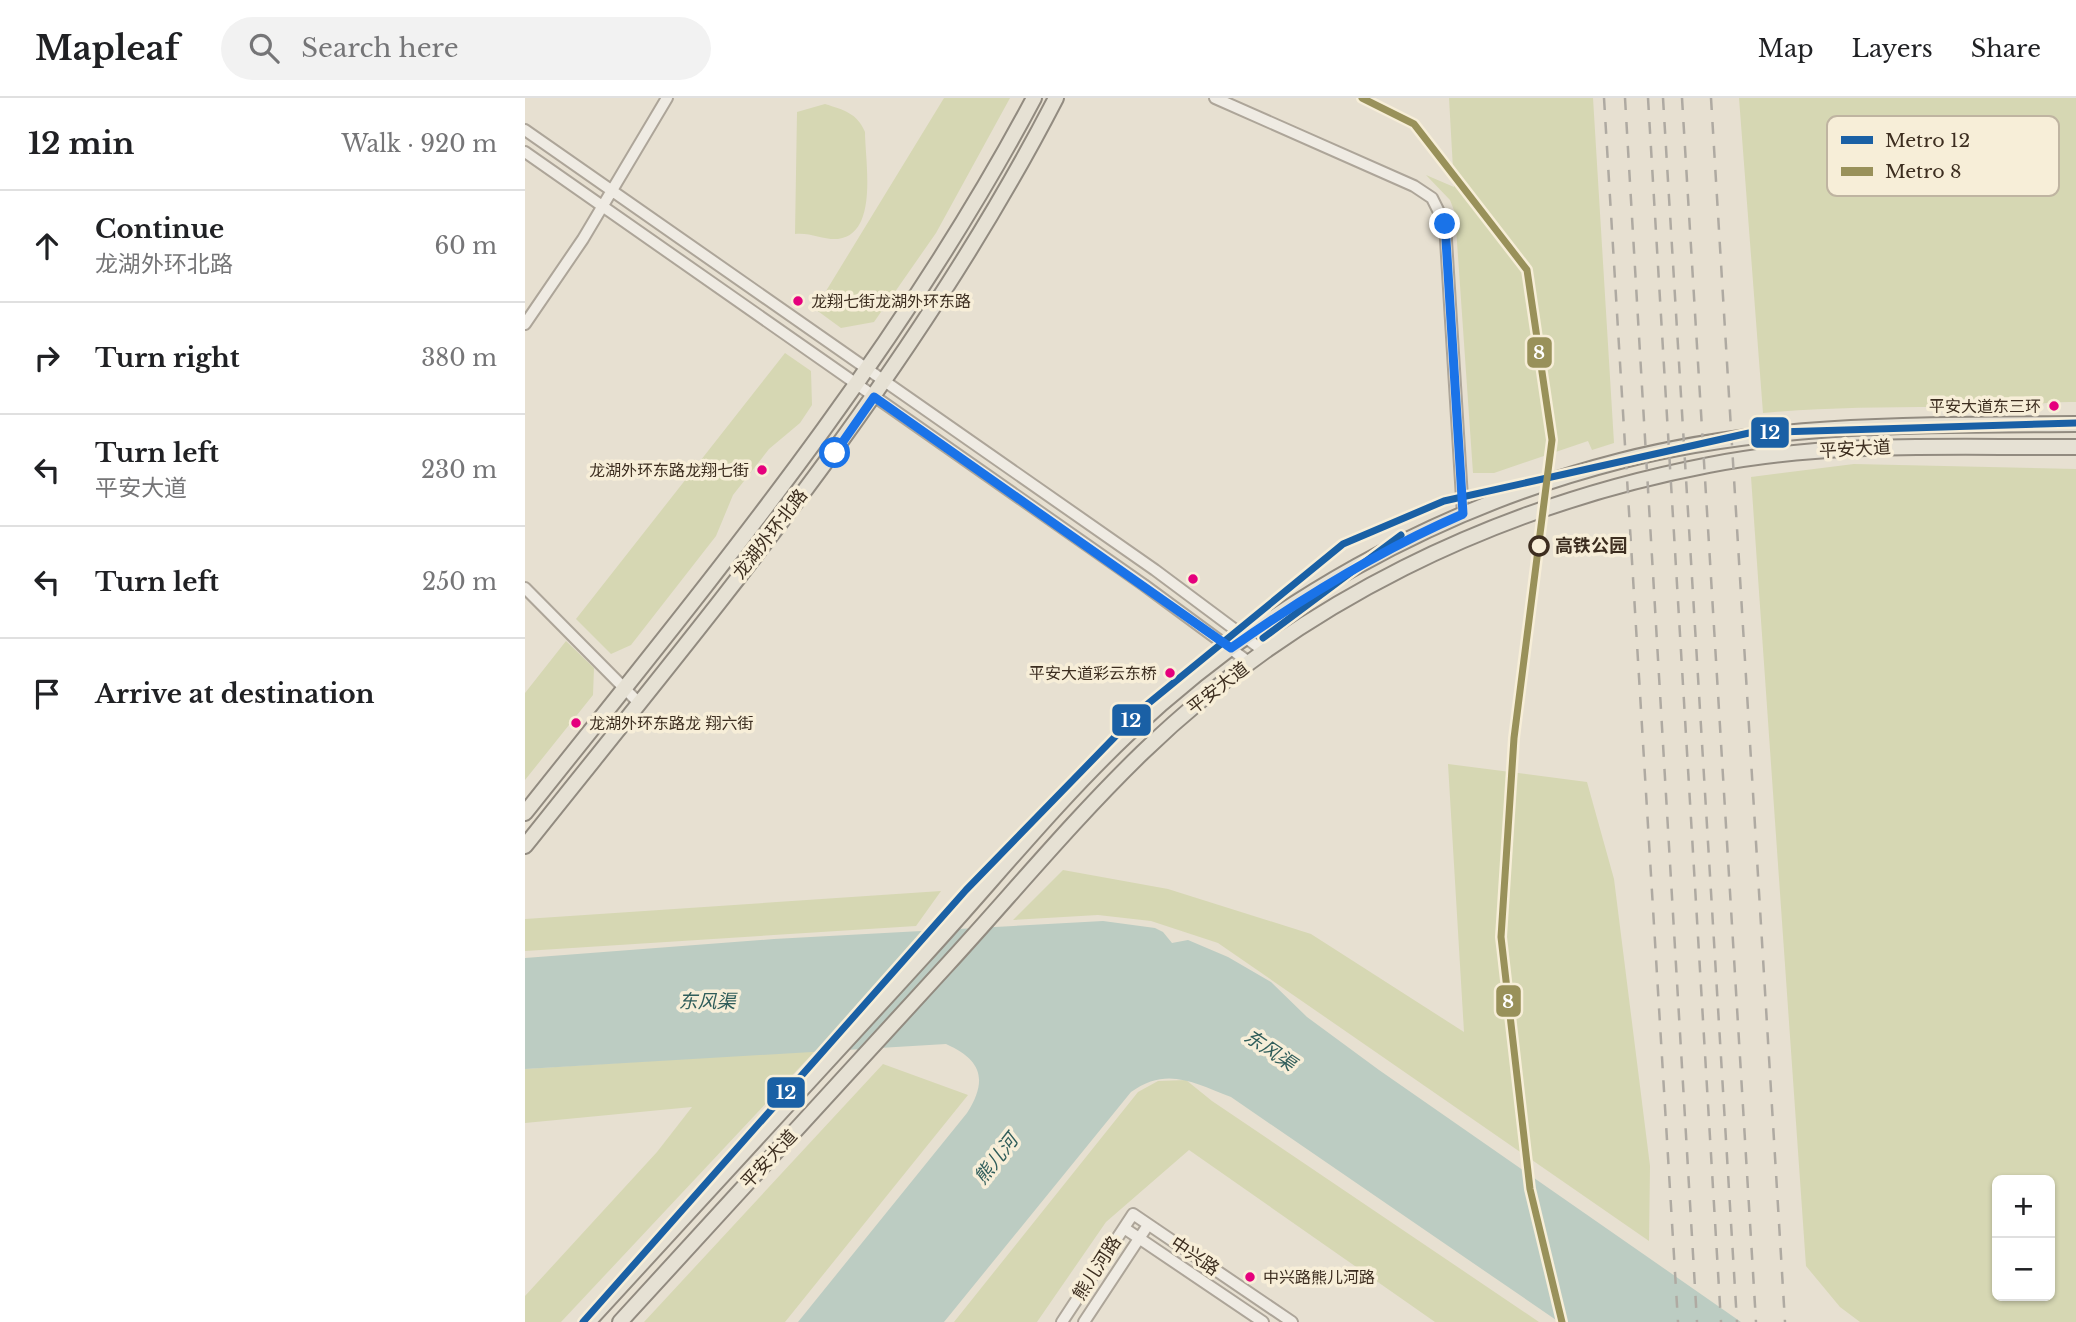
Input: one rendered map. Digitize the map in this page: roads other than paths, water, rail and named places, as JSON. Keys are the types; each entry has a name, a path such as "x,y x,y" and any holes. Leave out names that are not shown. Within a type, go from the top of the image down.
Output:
{"main road":[{"name":"龙湖外环北路","path":"525,813 818,441 858,386 962,226 1034,98"},
{"name":"龙湖外环北路","path":"525,846 835,453 885,383 979,237 1056,98"},
{"name":"平安大道","path":"588,1322 1128,734 1231,648 1308,595 1363,563 1463,514 1549,482 1622,461 1739,437 1891,425 2076,425"},
{"name":"平安大道","path":"620,1322 1144,751 1250,663 1341,601 1434,551 1544,508 1627,482 1710,464 1825,450 2076,447"}],"street":[{"path":"525,324 603,206 667,98"},
{"path":"1215,98 1414,186 1437,204 1446,236 1463,514"},
{"path":"525,130 1265,652"},
{"path":"525,152 1250,663"},
{"path":"525,588 638,702"},
{"name":"中兴路","path":"1133,1214 1292,1322"},
{"name":"熊儿河路","path":"1062,1322 1133,1214"},
{"name":"熊儿河路","path":"1084,1322 1148,1224"},
{"name":"中兴路","path":"1124,1228 1263,1322"}],"water":[{"path":"1103,921 1155,928 1163,932 1172,943 1188,940 1228,957 1271,982 1307,1017 1379,1070 1741,1322 1559,1322 1231,1097 1193,1082 1169,1078 1144,1084 1131,1092 944,1322 798,1322 967,1113 978,1091 979,1081 974,1064 967,1057 946,1044 525,1069 525,958 774,939"}],"railway":[{"path":"1604,98 1678,1322"},
{"path":"1625,98 1697,1322"},
{"path":"1648,98 1721,1322"},
{"path":"1663,98 1737,1322"},
{"path":"1682,98 1756,1322"},
{"path":"1711,98 1785,1322"}],"metro line":[{"name":"8","path":"1362,98 1414,124 1527,270 1552,440 1514,738 1501,937 1530,1189 1562,1322"},
{"name":"12","path":"583,1322 966,890 1144,707 1343,544 1444,501 1749,433 2076,423"},
{"name":"12","path":"1263,638 1401,535"}],"place":[{"name":"龙翔七街龙湖外环东路","path":"798,301"},
{"name":"平安大道东三环","path":"2054,406"},
{"name":"龙湖外环东路龙翔七街","path":"762,470"},
{"name":"高铁公园","path":"1539,546"},
{"name":"平安大道彩云东桥","path":"1170,673"},
{"name":"龙湖外环东路龙 翔六街","path":"576,723"},
{"name":"中兴路熊儿河路","path":"1250,1277"}],"water label":[{"name":"东风渠","path":"707,1001"},
{"name":"东风渠","path":"1270,1050"},
{"name":"熊儿河","path":"996,1159"}]}
